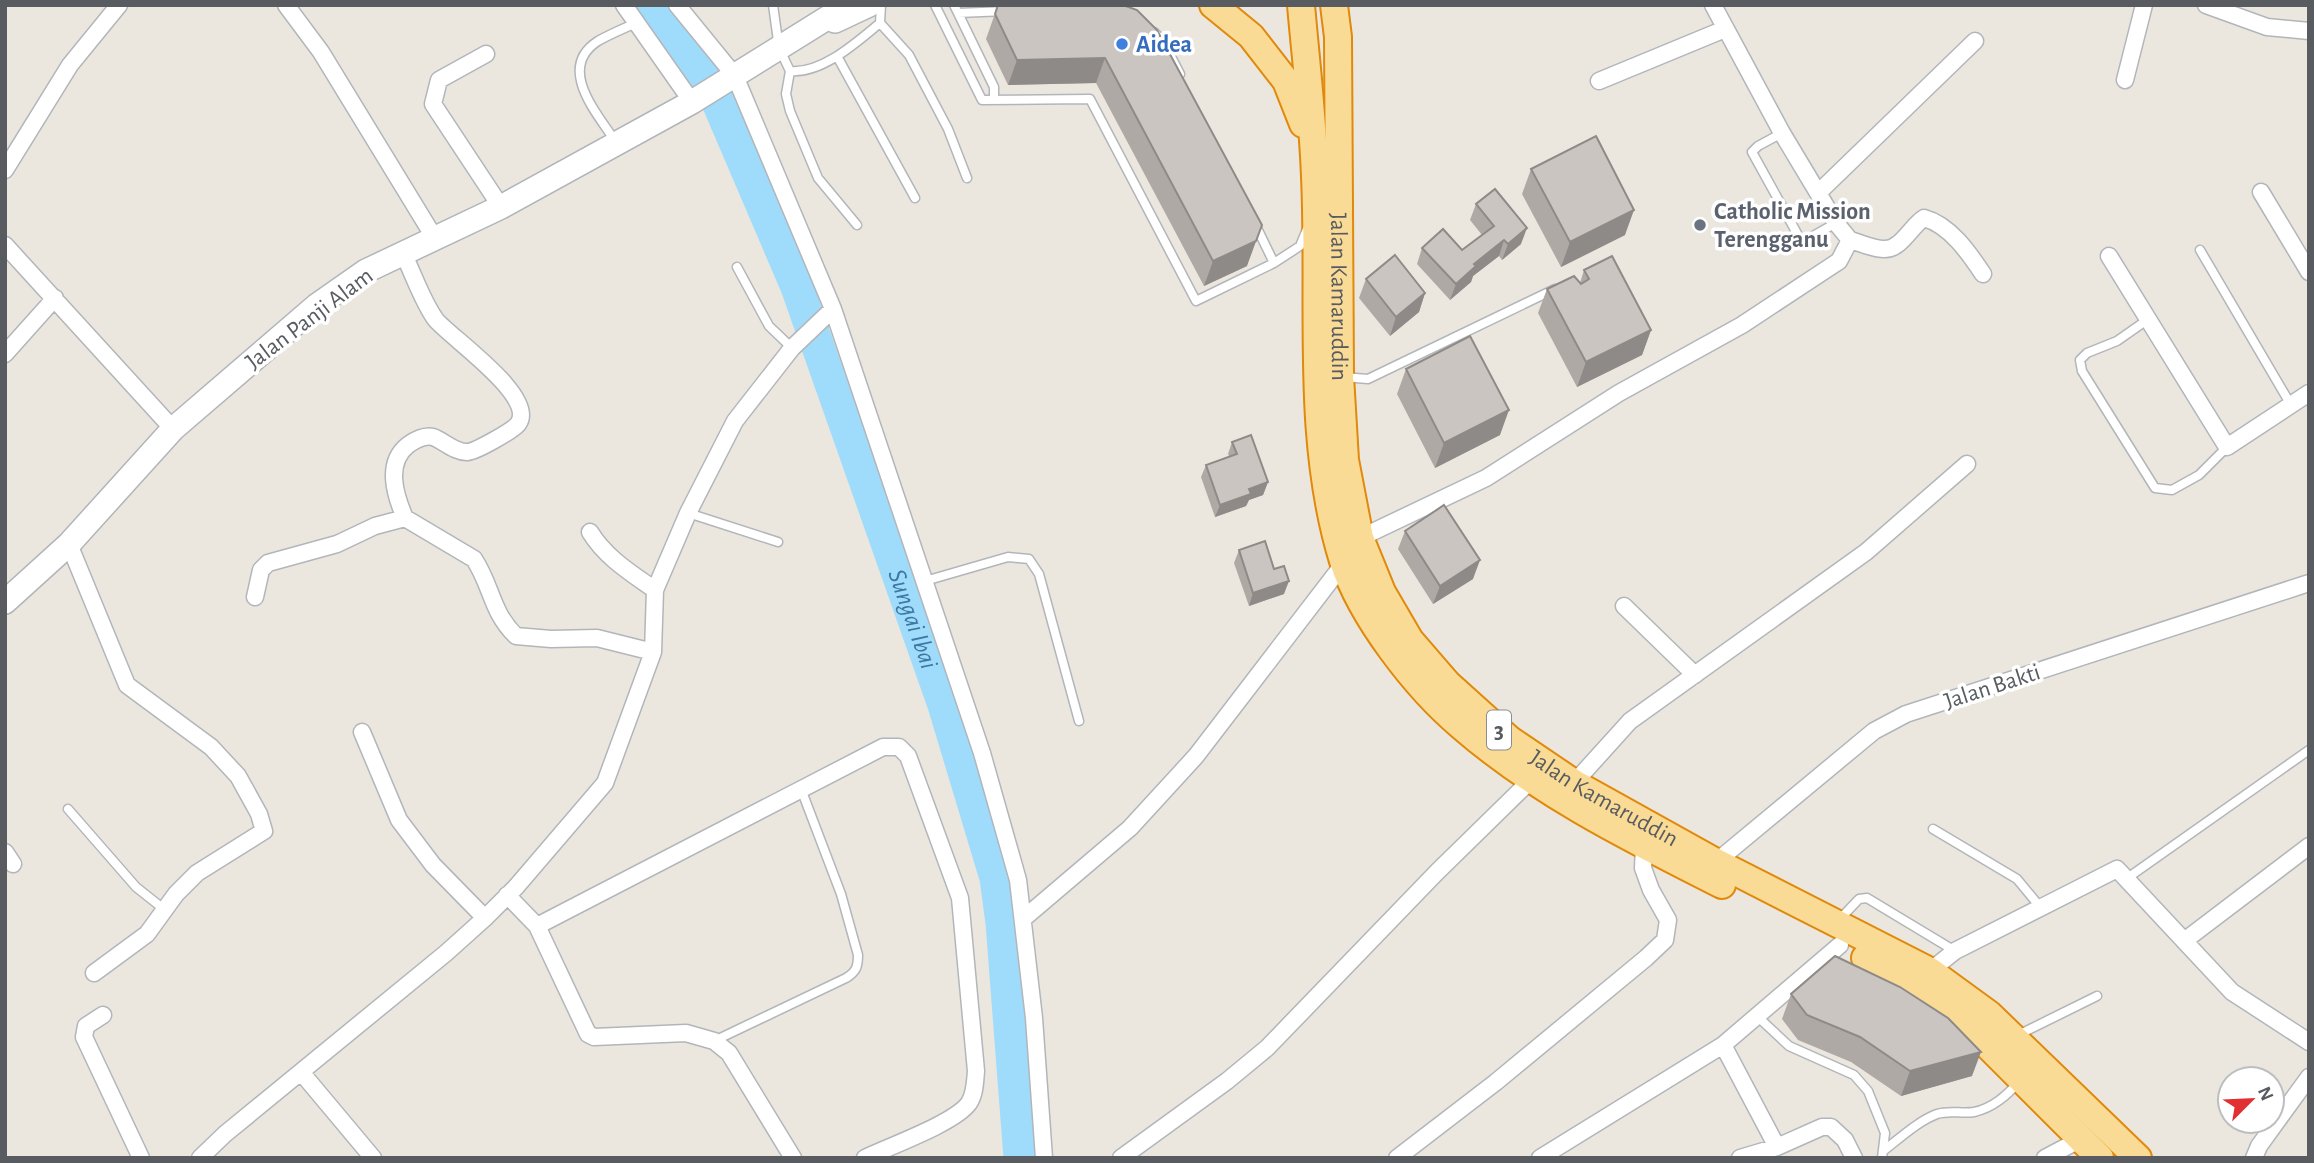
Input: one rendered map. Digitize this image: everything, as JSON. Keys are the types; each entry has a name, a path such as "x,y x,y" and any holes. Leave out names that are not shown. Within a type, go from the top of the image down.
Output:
{"highway":[{"path":"1213,5 1251,36 1286,81 1300,114 1315,176"},
{"name":"Jalan Kamaruddin","path":"1301,5 1315,176 1317,345 1323,468 1344,563 1384,640 1459,725 1505,762 1606,826 1838,934 1930,971 1989,1014 2138,1158"},
{"name":"Jalan Kamaruddin","path":"1334,5 1338,37 1340,376 1345,460 1360,538 1382,592 1410,640 1448,684 1509,739 1574,783 1838,934 1904,980 1977,1035 2100,1158"},
{"path":"1338,37 1352,5"}],"main road":[{"name":"Jalan Panji Alam","path":"7,598 69,544 173,429 316,306 366,271 502,207 692,102 848,5"},
{"name":"Jalan Panji Alam","path":"779,48 874,14"}],"street":[{"path":"5,170 70,65 119,5"},
{"path":"286,5 321,52 434,237"},
{"path":"624,5 692,102"},
{"path":"677,5 735,76 833,309 982,753 1018,880 1034,1018 1044,1158"},
{"path":"1713,5 1782,133 1836,223 1850,240 1884,250 1894,247 1924,218 1933,221 1965,247 1983,274"},
{"path":"2125,80 2144,5"},
{"path":"2206,5 2267,27 2309,31"},
{"path":"1599,81 1725,29"},
{"path":"1818,193 1975,41"},
{"path":"486,54 439,80 433,104 502,207"},
{"path":"2261,192 2309,272"},
{"path":"1360,538 1486,478 1619,393 1742,325 1839,261 1850,240"},
{"path":"5,245 173,429"},
{"path":"403,253 434,317 496,373 520,408 521,418 516,427 471,452 460,452 431,436 415,439 400,451 394,469 395,494 405,518 474,559 480,567 498,614 516,636 551,639 597,638 653,652"},
{"path":"2109,256 2227,447 2309,393"},
{"path":"5,354 55,298"},
{"path":"200,1158 225,1134 485,918 606,783 653,652 655,590 688,513 734,421 793,348 833,309"},
{"path":"1574,783 1630,721 1866,552 1967,464"},
{"path":"255,597 261,569 268,563 337,544 375,526 405,518"},
{"path":"590,532 613,560 655,590"},
{"path":"69,544 127,685 211,747 238,776 259,814 264,831 197,873 147,934 94,973"},
{"path":"1023,919 1130,828 1196,756 1344,563"},
{"name":"Jalan Bakti","path":"1716,862 1874,731 1906,714 2309,583"},
{"path":"1624,606 1695,675"},
{"path":"362,732 399,820 433,865 485,918"},
{"path":"537,926 883,747 899,747 908,756 960,898 976,1071 975,1088 970,1102 958,1115 865,1158"},
{"path":"1121,1158 1227,1081 1267,1048 1437,872 1532,779"},
{"path":"1397,1158 1496,1083 1665,940 1668,920 1651,890 1643,868 1644,846"},
{"path":"2184,941 2309,846"},
{"path":"1930,971 1955,951 2117,869 2232,992 2309,1042"},
{"path":"507,895 537,926 589,1034 594,1037 686,1033 714,1041 729,1053 793,1158"},
{"path":"1540,1158 1723,1045 1758,1017 1838,934"},
{"path":"103,1015 86,1026 84,1037 141,1158"},
{"path":"1723,1045 1777,1147"},
{"path":"301,1072 373,1158"},
{"path":"2243,1158 2257,1152 2309,1077"},
{"path":"1740,1158 1777,1147 1822,1127 1831,1127 1844,1140 1854,1158"},
{"path":"2045,1158 2081,1139"}],"lane":[{"path":"773,5 779,48 790,71 786,94 790,111 818,178 857,225"},
{"path":"790,71 838,58 881,5"},
{"path":"935,5 982,100 1090,99 1196,301 1274,263 1300,246 1315,208"},
{"path":"995,100 994,87 956,9 1013,10"},
{"path":"874,14 909,55 948,129 967,178"},
{"path":"617,144 584,93 579,78 581,59 596,42 638,22"},
{"path":"1148,26 1163,41 1182,78"},
{"path":"838,58 915,198"},
{"path":"1782,133 1752,152 1798,237 1801,241 1806,240 1836,223"},
{"path":"1250,214 1274,263"},
{"path":"2200,250 2291,405"},
{"path":"737,267 769,326 793,348"},
{"path":"1340,376 1368,379 1569,282"},
{"path":"2147,320 2117,341 2087,353 2080,360 2082,372 2148,477 2155,488 2172,490 2199,475 2227,447"},
{"path":"688,513 778,542"},
{"path":"925,582 1008,557 1029,559 1039,574 1079,721"},
{"path":"2126,879 2309,750"},
{"path":"714,1041 846,978 854,973 858,966 858,955 841,894 801,789"},
{"path":"68,809 136,887 165,910"},
{"path":"1933,829 2017,879 2040,908"},
{"path":"1838,934 1859,899 1867,898 1955,951"},
{"path":"2013,1037 2097,996"},
{"path":"1758,1017 1789,1046 1854,1075 1868,1091 1885,1133 1882,1154"},
{"path":"1882,1154 1935,1115 1952,1110 1972,1112 1989,1107 2006,1096 2022,1080"}],"building":[{"path":"998,5 1123,5 1137,10 1157,30 1262,225 1256,241 1213,261 1105,58 1017,60 995,14"},
{"path":"1596,136 1634,210 1570,242 1531,169"},
{"path":"1495,189 1527,228 1508,244 1504,240 1474,264 1476,266 1456,284 1422,248 1443,229 1462,250 1494,226 1476,204"},
{"path":"1395,255 1425,293 1396,317 1366,279"},
{"path":"1612,256 1651,330 1586,362 1547,289 1574,276 1581,284 1589,279 1584,270"},
{"path":"1470,336 1509,410 1444,443 1406,369"},
{"path":"1251,435 1268,482 1249,489 1251,494 1220,505 1206,465 1237,454 1232,442"},
{"path":"1444,505 1480,560 1440,586 1405,531"},
{"path":"1265,541 1274,569 1284,566 1289,581 1253,593 1239,550"},
{"path":"1835,956 1900,987 1948,1018 1981,1052 1910,1071 1860,1037 1807,1015 1791,994"}],"waterway":[{"name":"Sungai Ibai","path":"651,5 705,77"},
{"name":"Sungai Ibai","path":"717,100 797,287 944,705 996,878 1002,923 1020,1158"}],"place":[{"name":"Aidea","path":"1122,44"},
{"name":"Catholic Mission Terengganu","path":"1700,225"}]}
